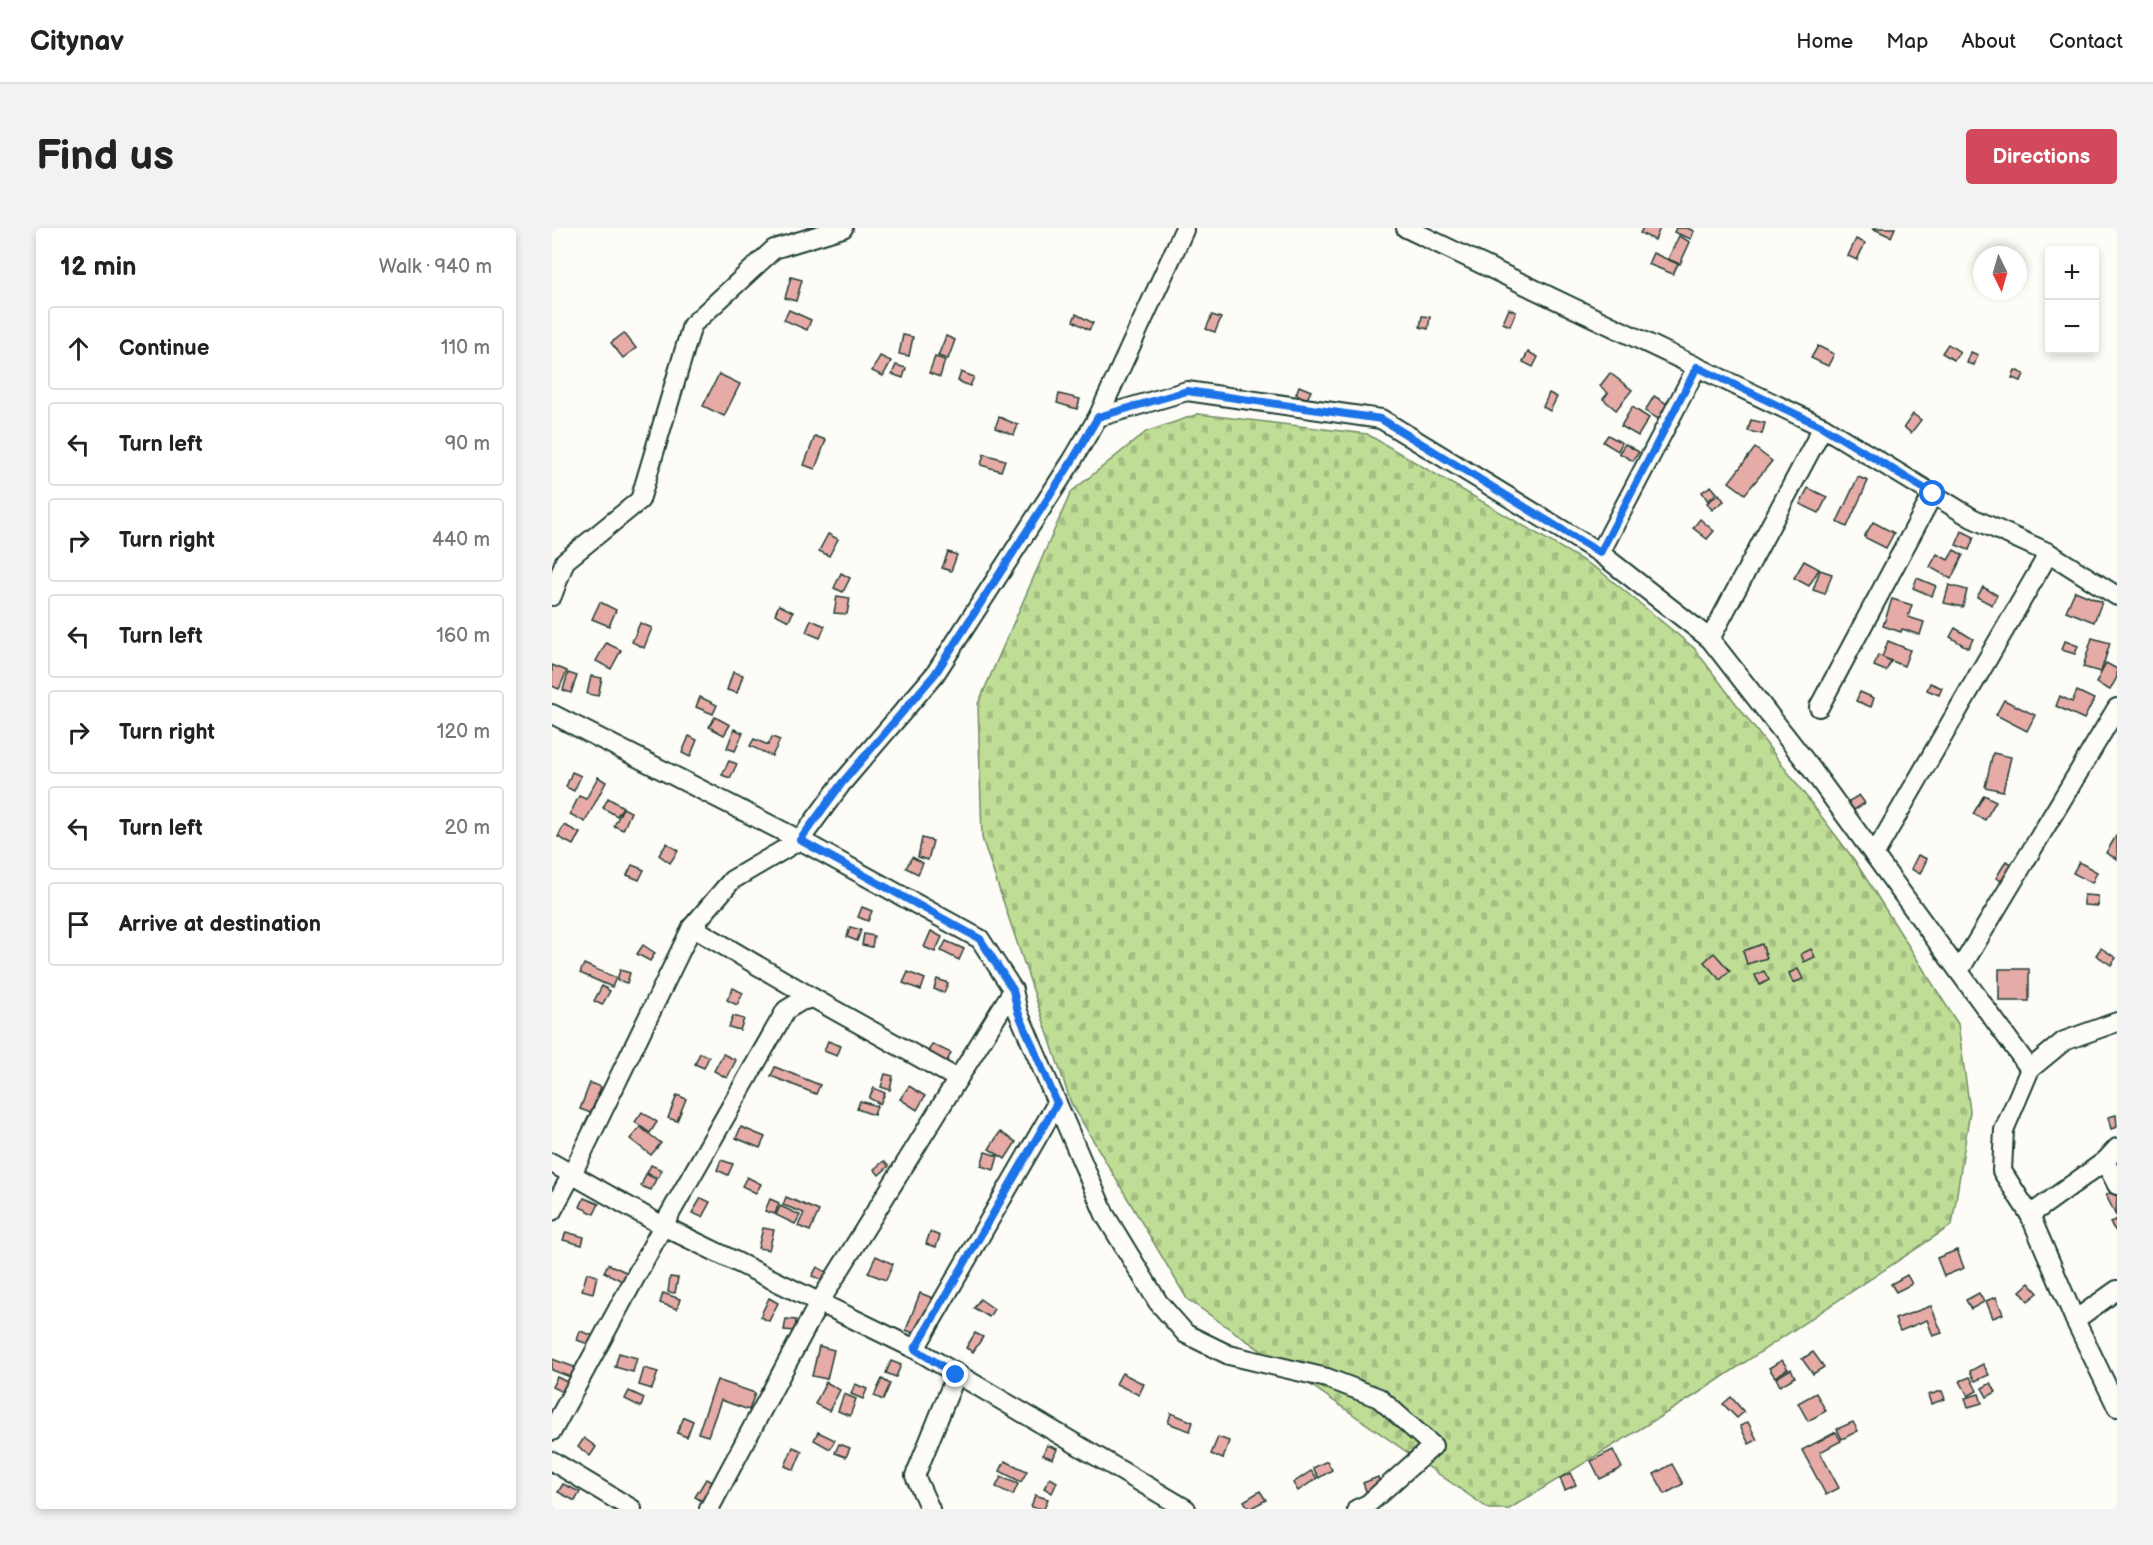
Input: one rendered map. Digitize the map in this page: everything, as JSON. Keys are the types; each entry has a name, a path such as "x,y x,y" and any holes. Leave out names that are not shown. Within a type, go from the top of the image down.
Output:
{"street":[{"path":"552,596 565,561 640,500 692,325 774,249 843,228"},
{"path":"1406,228 1823,427 1972,518 2049,553 2117,596"},
{"path":"552,1211 692,927 732,880 800,840 842,783 935,674 1098,417 1184,230"},
{"path":"1600,553 1697,367"},
{"path":"1098,417 1187,391 1381,419 1600,553 1710,639 1810,767 2030,1069"},
{"path":"1710,639 1823,427"},
{"path":"1819,707 1933,494"},
{"path":"1874,855 2049,553"},
{"path":"1959,971 2117,708"},
{"path":"552,714 800,840 980,939 1013,990 1018,1012 1105,1215 1158,1302 1186,1334 1229,1355 1327,1378 1379,1398 1433,1446 1368,1504 1357,1509"},
{"path":"692,927 958,1079"},
{"path":"709,1509 819,1303 1013,990"},
{"path":"552,1431 663,1226 786,1010 801,1001 813,998"},
{"path":"2117,1022 2064,1041 2030,1069 2004,1130 2002,1171 2030,1215 2075,1320 2117,1407"},
{"path":"915,1349 1057,1103"},
{"path":"2030,1215 2111,1154 2117,1185"},
{"path":"552,1163 663,1226 915,1349 1186,1509"},
{"path":"2075,1320 2117,1290"},
{"path":"930,1509 915,1476 956,1375"},
{"path":"552,1461 632,1509"}],"green space":[{"path":"1198,414 1367,434 1599,570 1694,648 1855,861 1958,1024 1970,1111 1952,1225 1694,1396 1509,1509 1489,1509 1187,1299 1071,1103 982,838 978,704 1071,492 1146,432"}],"building":[{"path":"1643,228 1660,228 1655,240 1640,233"},
{"path":"1676,228 1687,228 1694,231 1691,239 1674,232"},
{"path":"1872,228 1895,228 1891,237"},
{"path":"1679,236 1690,242 1680,264 1668,259"},
{"path":"1856,239 1865,243 1857,260 1848,256"},
{"path":"1653,253 1678,264 1673,274 1648,264"},
{"path":"791,277 802,280 796,301 785,298"},
{"path":"1509,309 1516,312 1510,326 1503,323"},
{"path":"789,310 811,320 807,330 784,320"},
{"path":"1076,314 1093,323 1089,330 1073,321"},
{"path":"1212,315 1221,318 1215,332 1206,329"},
{"path":"1422,316 1430,317 1428,329 1420,327"},
{"path":"624,333 636,348 623,358 611,343"},
{"path":"903,335 913,337 909,356 899,354"},
{"path":"946,336 955,340 948,359 938,356"},
{"path":"1948,344 1960,352 1954,360 1942,353"},
{"path":"1818,346 1834,354 1828,366 1811,358"},
{"path":"1528,352 1538,357 1533,367 1523,362"},
{"path":"1971,352 1978,355 1974,365 1967,363"},
{"path":"880,356 891,361 883,376 872,371"},
{"path":"935,357 945,360 940,377 929,373"},
{"path":"896,365 906,368 903,378 892,374"},
{"path":"2015,370 2024,374 2021,381 2012,378"},
{"path":"961,372 974,377 970,386 958,381"},
{"path":"1610,373 1632,390 1616,410 1603,399 1608,393 1600,386"},
{"path":"719,374 740,384 724,416 703,406"},
{"path":"1299,386 1311,391 1307,399 1296,394"},
{"path":"1549,393 1557,397 1550,411 1543,407"},
{"path":"1059,394 1080,399 1077,409 1057,403"},
{"path":"1654,396 1669,405 1660,420 1645,411"},
{"path":"1632,407 1649,418 1638,436 1621,426"},
{"path":"1913,414 1921,420 1911,433 1904,427"},
{"path":"999,417 1018,425 1014,435 995,428"},
{"path":"1751,420 1765,423 1762,434 1748,431"},
{"path":"1608,435 1622,443 1618,451 1603,442"},
{"path":"815,436 826,440 815,469 804,465"},
{"path":"1625,444 1639,452 1633,461 1619,453"},
{"path":"1755,448 1772,461 1745,494 1729,482"},
{"path":"984,454 1005,460 1001,471 981,465"},
{"path":"1858,477 1868,481 1847,527 1837,522"},
{"path":"1711,486 1717,493 1708,501 1702,492"},
{"path":"1808,488 1827,497 1819,513 1800,504"},
{"path":"1719,494 1724,501 1712,510 1707,503"},
{"path":"1700,519 1714,531 1707,539 1693,528"},
{"path":"1873,522 1894,533 1886,548 1864,537"},
{"path":"1962,531 1974,537 1969,550 1956,545"},
{"path":"828,534 838,539 829,556 819,551"},
{"path":"1954,550 1963,555 1951,579 1930,567 1937,554 1948,560"},
{"path":"948,552 957,555 951,571 942,568"},
{"path":"1804,561 1819,569 1809,586 1794,578"},
{"path":"1820,570 1832,574 1825,594 1813,590"},
{"path":"841,573 850,578 843,592 834,588"},
{"path":"1917,578 1936,586 1932,596 1913,588"},
{"path":"1949,585 1967,590 1963,607 1944,603"},
{"path":"1983,587 1997,595 1992,605 1977,597"},
{"path":"2075,591 2102,602 2094,622 2066,611"},
{"path":"837,596 850,598 847,614 834,613"},
{"path":"1892,599 1912,605 1908,617 1924,622 1920,635 1883,626"},
{"path":"600,602 616,610 609,626 592,619"},
{"path":"779,605 793,612 789,621 775,614"},
{"path":"811,620 825,626 820,638 806,632"},
{"path":"640,623 652,628 644,648 632,642"},
{"path":"1955,628 1973,639 1968,648 1950,637"},
{"path":"2092,638 2110,643 2101,672 2083,667"},
{"path":"1888,641 1910,650 1904,666 1882,657"},
{"path":"2065,641 2078,646 2075,654 2062,650"},
{"path":"606,643 621,650 611,669 596,661"},
{"path":"1878,655 1891,661 1886,671 1874,666"},
{"path":"2106,663 2117,669 2117,677 2110,690 2096,683"},
{"path":"552,665 567,671 559,689 552,686"},
{"path":"733,672 743,675 737,693 727,690"},
{"path":"568,673 577,676 571,693 563,690"},
{"path":"591,676 602,678 598,696 587,694"},
{"path":"1930,683 1942,688 1939,695 1927,690"},
{"path":"2077,691 2094,699 2084,719 2056,706 2060,696 2072,702"},
{"path":"1860,692 1874,698 1871,707 1856,701"},
{"path":"700,697 717,705 713,714 696,707"},
{"path":"2004,700 2035,715 2027,731 1996,715"},
{"path":"715,717 730,725 724,735 709,727"},
{"path":"734,729 743,733 735,751 727,748"},
{"path":"689,736 697,740 690,757 682,753"},
{"path":"772,737 780,740 772,756 750,746 754,739 768,745"},
{"path":"1993,753 2011,757 2003,791 1985,787"},
{"path":"729,761 737,764 730,778 722,775"},
{"path":"572,772 581,776 574,791 566,787"},
{"path":"598,777 606,782 585,822 570,814 579,796 586,799"},
{"path":"1859,795 1865,803 1854,810 1848,802"},
{"path":"1984,795 1996,801 1985,820 1973,814"},
{"path":"608,798 623,807 617,816 603,808"},
{"path":"623,808 631,812 623,830 614,826"},
{"path":"564,825 580,833 573,845 558,837"},
{"path":"2117,836 2117,859 2106,853"},
{"path":"922,838 933,841 928,860 918,857"},
{"path":"667,843 678,851 670,863 659,855"},
{"path":"1918,855 1927,859 1920,874 1911,869"},
{"path":"912,857 923,863 918,874 906,868"},
{"path":"2006,861 2019,867 2009,885 1996,878"},
{"path":"2079,862 2097,872 2092,883 2073,873"},
{"path":"632,865 644,870 639,880 627,875"},
{"path":"2084,895 2098,896 2098,906 2084,905"},
{"path":"862,907 872,911 868,921 858,917"},
{"path":"850,927 861,930 857,941 847,937"},
{"path":"931,931 942,937 935,952 924,947"},
{"path":"864,934 874,936 872,947 862,945"},
{"path":"946,941 964,949 959,960 941,951"},
{"path":"1762,944 1767,958 1747,964 1743,951"},
{"path":"643,945 655,953 650,961 637,954"},
{"path":"2101,948 2116,958 2111,965 2096,955"},
{"path":"1811,949 1815,957 1804,962 1801,954"},
{"path":"1714,953 1730,971 1720,980 1704,962"},
{"path":"584,964 616,978 612,987 580,973"},
{"path":"1798,969 1803,979 1793,983 1789,973"},
{"path":"1999,969 2029,969 2029,1001 1999,1001"},
{"path":"620,970 630,973 627,983 617,980"},
{"path":"1764,971 1769,980 1760,985 1755,975"},
{"path":"908,972 925,979 921,990 903,983"},
{"path":"937,979 948,983 944,993 934,989"},
{"path":"602,986 610,991 602,1005 594,1001"},
{"path":"733,988 743,993 737,1005 727,1000"},
{"path":"733,1016 744,1019 740,1030 729,1027"},
{"path":"828,1041 841,1046 837,1056 824,1051"},
{"path":"932,1044 951,1053 945,1065 926,1056"},
{"path":"700,1053 709,1057 704,1068 695,1064"},
{"path":"723,1054 736,1060 727,1078 714,1071"},
{"path":"775,1067 820,1085 816,1094 771,1076"},
{"path":"885,1074 893,1076 890,1090 881,1087"},
{"path":"590,1083 601,1087 591,1113 580,1109"},
{"path":"909,1086 925,1096 917,1110 900,1099"},
{"path":"874,1088 885,1093 880,1104 869,1098"},
{"path":"677,1095 686,1099 677,1121 668,1118"},
{"path":"860,1101 877,1106 874,1115 857,1109"},
{"path":"642,1112 657,1122 650,1133 635,1122"},
{"path":"2116,1115 2117,1127 2111,1129 2108,1117"},
{"path":"640,1127 661,1143 651,1155 630,1139"},
{"path":"741,1127 765,1137 760,1148 736,1138"},
{"path":"1000,1132 1016,1142 1005,1159 989,1149"},
{"path":"985,1152 998,1156 994,1170 981,1166"},
{"path":"721,1160 733,1164 728,1175 717,1170"},
{"path":"884,1161 889,1166 879,1175 874,1169"},
{"path":"651,1165 662,1170 658,1178 647,1173"},
{"path":"646,1174 656,1179 651,1190 641,1186"},
{"path":"747,1177 761,1184 756,1193 742,1186"},
{"path":"2115,1191 2117,1194 2116,1216 2106,1195"},
{"path":"786,1197 819,1211 810,1231 798,1226 804,1213 783,1205"},
{"path":"584,1198 599,1204 594,1214 580,1207"},
{"path":"701,1198 710,1202 702,1217 692,1213"},
{"path":"770,1199 779,1203 775,1214 765,1211"},
{"path":"780,1206 800,1215 795,1224 776,1215"},
{"path":"2117,1219 2117,1233 2110,1223"},
{"path":"763,1228 774,1230 769,1250 758,1248"},
{"path":"566,1232 584,1237 582,1245 563,1240"},
{"path":"930,1232 940,1236 936,1247 926,1244"},
{"path":"1957,1250 1964,1268 1944,1276 1937,1258"},
{"path":"876,1256 893,1264 886,1280 868,1273"},
{"path":"608,1264 628,1273 624,1282 604,1272"},
{"path":"817,1267 828,1273 824,1281 812,1276"},
{"path":"587,1273 597,1276 593,1293 582,1290"},
{"path":"1907,1275 1912,1284 1896,1292 1891,1284"},
{"path":"670,1277 678,1278 675,1293 668,1292"},
{"path":"2029,1283 2038,1293 2028,1301 2020,1291"},
{"path":"663,1293 680,1299 677,1309 660,1303"},
{"path":"920,1293 935,1299 920,1336 906,1330"},
{"path":"1979,1293 1984,1302 1971,1309 1966,1300"},
{"path":"1996,1297 2003,1314 1993,1318 1986,1301"},
{"path":"769,1298 778,1303 769,1321 760,1317"},
{"path":"980,1299 994,1309 989,1317 974,1308"},
{"path":"1931,1306 1942,1333 1933,1336 1927,1320 1900,1331 1895,1319"},
{"path":"786,1319 796,1320 795,1331 784,1330"},
{"path":"580,1331 594,1336 591,1345 577,1340"},
{"path":"975,1333 983,1337 973,1352 966,1348"},
{"path":"819,1346 834,1350 827,1379 812,1376"},
{"path":"1813,1352 1824,1367 1813,1374 1802,1359"},
{"path":"619,1353 637,1358 633,1372 615,1367"},
{"path":"552,1359 577,1368 573,1378 552,1370"},
{"path":"1782,1360 1788,1369 1775,1377 1769,1368"},
{"path":"891,1361 901,1365 896,1377 886,1373"},
{"path":"1983,1364 1989,1375 1975,1381 1970,1371"},
{"path":"644,1368 658,1372 652,1389 639,1385"},
{"path":"1791,1369 1795,1377 1780,1386 1776,1378"},
{"path":"1122,1373 1144,1384 1139,1395 1116,1384"},
{"path":"557,1377 569,1383 564,1393 552,1387"},
{"path":"1970,1377 1977,1391 1968,1396 1960,1381"},
{"path":"882,1379 890,1384 883,1400 874,1396"},
{"path":"717,1380 755,1393 749,1410 721,1400 708,1436 698,1433"},
{"path":"826,1382 840,1390 829,1411 815,1404"},
{"path":"1991,1383 1996,1392 1987,1397 1982,1388"},
{"path":"855,1384 867,1389 863,1399 851,1394"},
{"path":"629,1391 644,1398 641,1407 625,1399"},
{"path":"1942,1391 1945,1399 1931,1404 1928,1395"},
{"path":"1816,1393 1826,1411 1808,1421 1798,1403"},
{"path":"844,1394 856,1399 850,1416 838,1411"},
{"path":"1979,1394 1982,1403 1968,1407 1965,1398"},
{"path":"1731,1397 1744,1412 1737,1418 1723,1404"},
{"path":"1171,1413 1193,1422 1190,1431 1168,1423"},
{"path":"684,1417 693,1421 687,1437 677,1433"},
{"path":"1748,1422 1757,1440 1749,1444 1740,1426"},
{"path":"1853,1422 1858,1431 1842,1439 1837,1429"},
{"path":"818,1432 835,1440 830,1449 814,1440"},
{"path":"1836,1432 1841,1441 1820,1452 1839,1488 1826,1495 1802,1450"},
{"path":"1218,1437 1229,1441 1223,1459 1211,1454"},
{"path":"584,1438 596,1447 590,1456 578,1447"},
{"path":"839,1444 850,1448 846,1457 835,1453"},
{"path":"1047,1445 1057,1449 1053,1459 1043,1455"},
{"path":"793,1447 802,1451 794,1470 785,1466"},
{"path":"1613,1450 1622,1468 1600,1479 1591,1461"},
{"path":"1005,1461 1027,1471 1021,1482 1000,1471"},
{"path":"1327,1461 1332,1470 1319,1478 1313,1468"},
{"path":"1672,1464 1683,1484 1665,1494 1654,1474"},
{"path":"1311,1471 1317,1478 1298,1491 1293,1483"},
{"path":"1570,1473 1576,1485 1565,1490 1560,1478"},
{"path":"1001,1477 1018,1484 1013,1495 996,1487"},
{"path":"1378,1477 1383,1490 1368,1496 1363,1483"},
{"path":"1050,1478 1057,1482 1052,1493 1044,1488"},
{"path":"706,1479 718,1485 707,1504 695,1497"},
{"path":"563,1484 580,1492 575,1501 558,1492"},
{"path":"1260,1491 1266,1500 1249,1509 1244,1501"},
{"path":"1035,1495 1048,1499 1044,1509 1031,1507"}],"route":[{"path":"956,1375 915,1349 1057,1103 1018,1012 1013,990 980,939 800,840 842,783 935,674 1098,417 1187,391 1381,419 1600,553 1697,367 1823,427 1933,494"}]}
